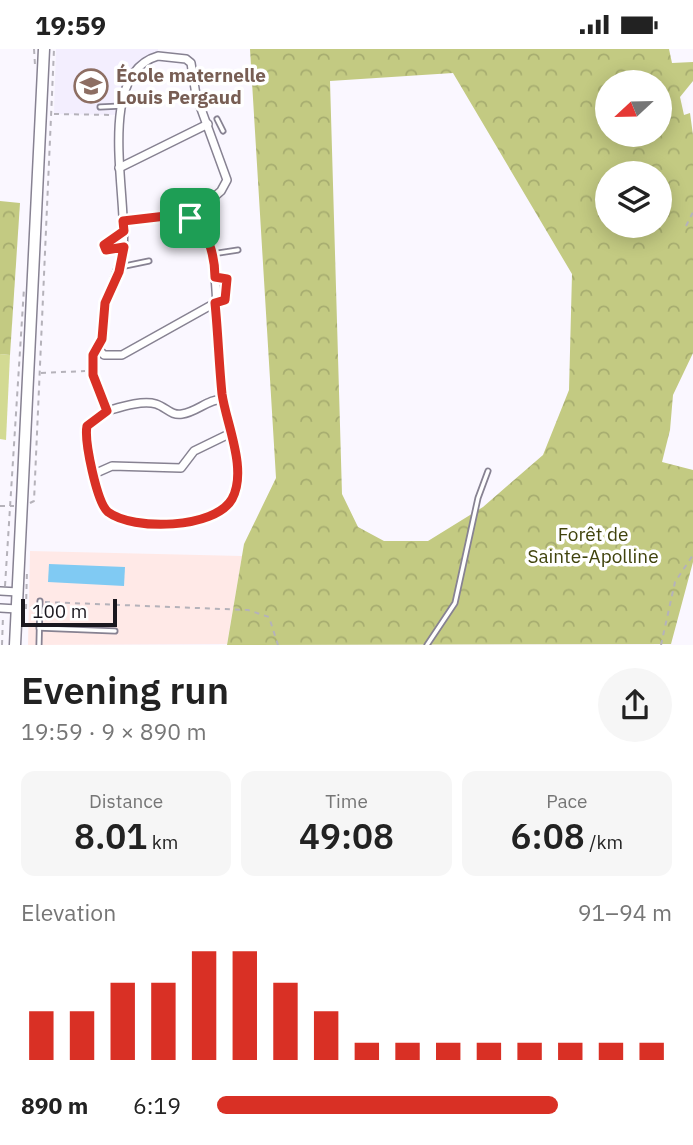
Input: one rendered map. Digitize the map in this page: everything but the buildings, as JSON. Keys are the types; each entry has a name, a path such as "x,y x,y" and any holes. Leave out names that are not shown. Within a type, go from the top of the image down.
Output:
{"main road":[{"path":"37,49 38,142"},
{"path":"14,645 10,600 23,458 44,49"}],"street":[{"path":"107,411 93,368 93,355 102,339 105,303 120,267 124,247 118,168 122,111 134,70 146,59 158,53 186,59 191,63 196,95 227,180 221,191 190,218 166,216 123,221"},
{"path":"118,168 208,124"},
{"path":"190,218 209,242 212,254 223,399 237,456 233,498 221,510 195,522 174,526 120,518 106,511 85,437 87,426 107,411 133,404 156,404 174,414 184,415 215,399 223,399"},
{"path":"97,348 104,355 122,355 215,303"},
{"path":"94,474 112,466 181,468 194,451 231,433"}],"lane":[{"path":"100,107 122,111"},
{"path":"217,119 223,131"},
{"path":"124,231 104,246 106,250 124,247"},
{"path":"212,254 239,250"},
{"path":"120,267 149,261"},
{"path":"215,277 227,279 225,300 215,303"},
{"path":"427,645 455,603 478,498 488,471"},
{"path":"39,645 40,601"},
{"path":"39,628 115,631"}],"path":[{"path":"34,70 37,49"},
{"path":"34,501 54,49"},
{"path":"54,114 122,111"},
{"path":"686,226 693,212"},
{"path":"2,645 10,600 24,283"},
{"path":"41,373 51,370 80,374 93,368"},
{"path":"661,645 675,582 686,561 693,555"},
{"path":"10,600 248,610 269,617 278,645"}],"shaded area":[{"name":"École maternelle Louis Pergaud","path":"56,49 158,49 158,56 134,70 121,115 54,114"},
{"path":"30,551 242,556 227,644 28,645"}],"green space":[{"name":"Forêt de Sainte-Apolline","path":"250,49 669,49 672,63 693,62 693,81 680,97 684,115 690,113 693,135 693,353 673,395 670,430 662,462 693,470 693,562 671,644 227,645 244,544 276,478","holes":["453,73 572,274 569,390 543,455 483,507 428,541 384,541 358,527 342,494 330,81"]},
{"path":"0,201 20,203 10,355 0,354"},
{"path":"0,354 10,355 6,440 0,439"}],"water":[{"path":"49,564 125,567 124,586 48,582"}],"place":[{"name":"École maternelle Louis Pergaud","path":"91,86"}],"route":[{"path":"166,216 190,218 209,242 215,277 227,279 225,300 215,303 222,394 237,456 236,477 233,498 221,510 195,522 174,526 120,518 106,511 85,437 87,426 107,411 93,375 93,355 102,339 105,303 119,272 124,247 106,250 104,245 124,231 123,221 166,216"}]}
